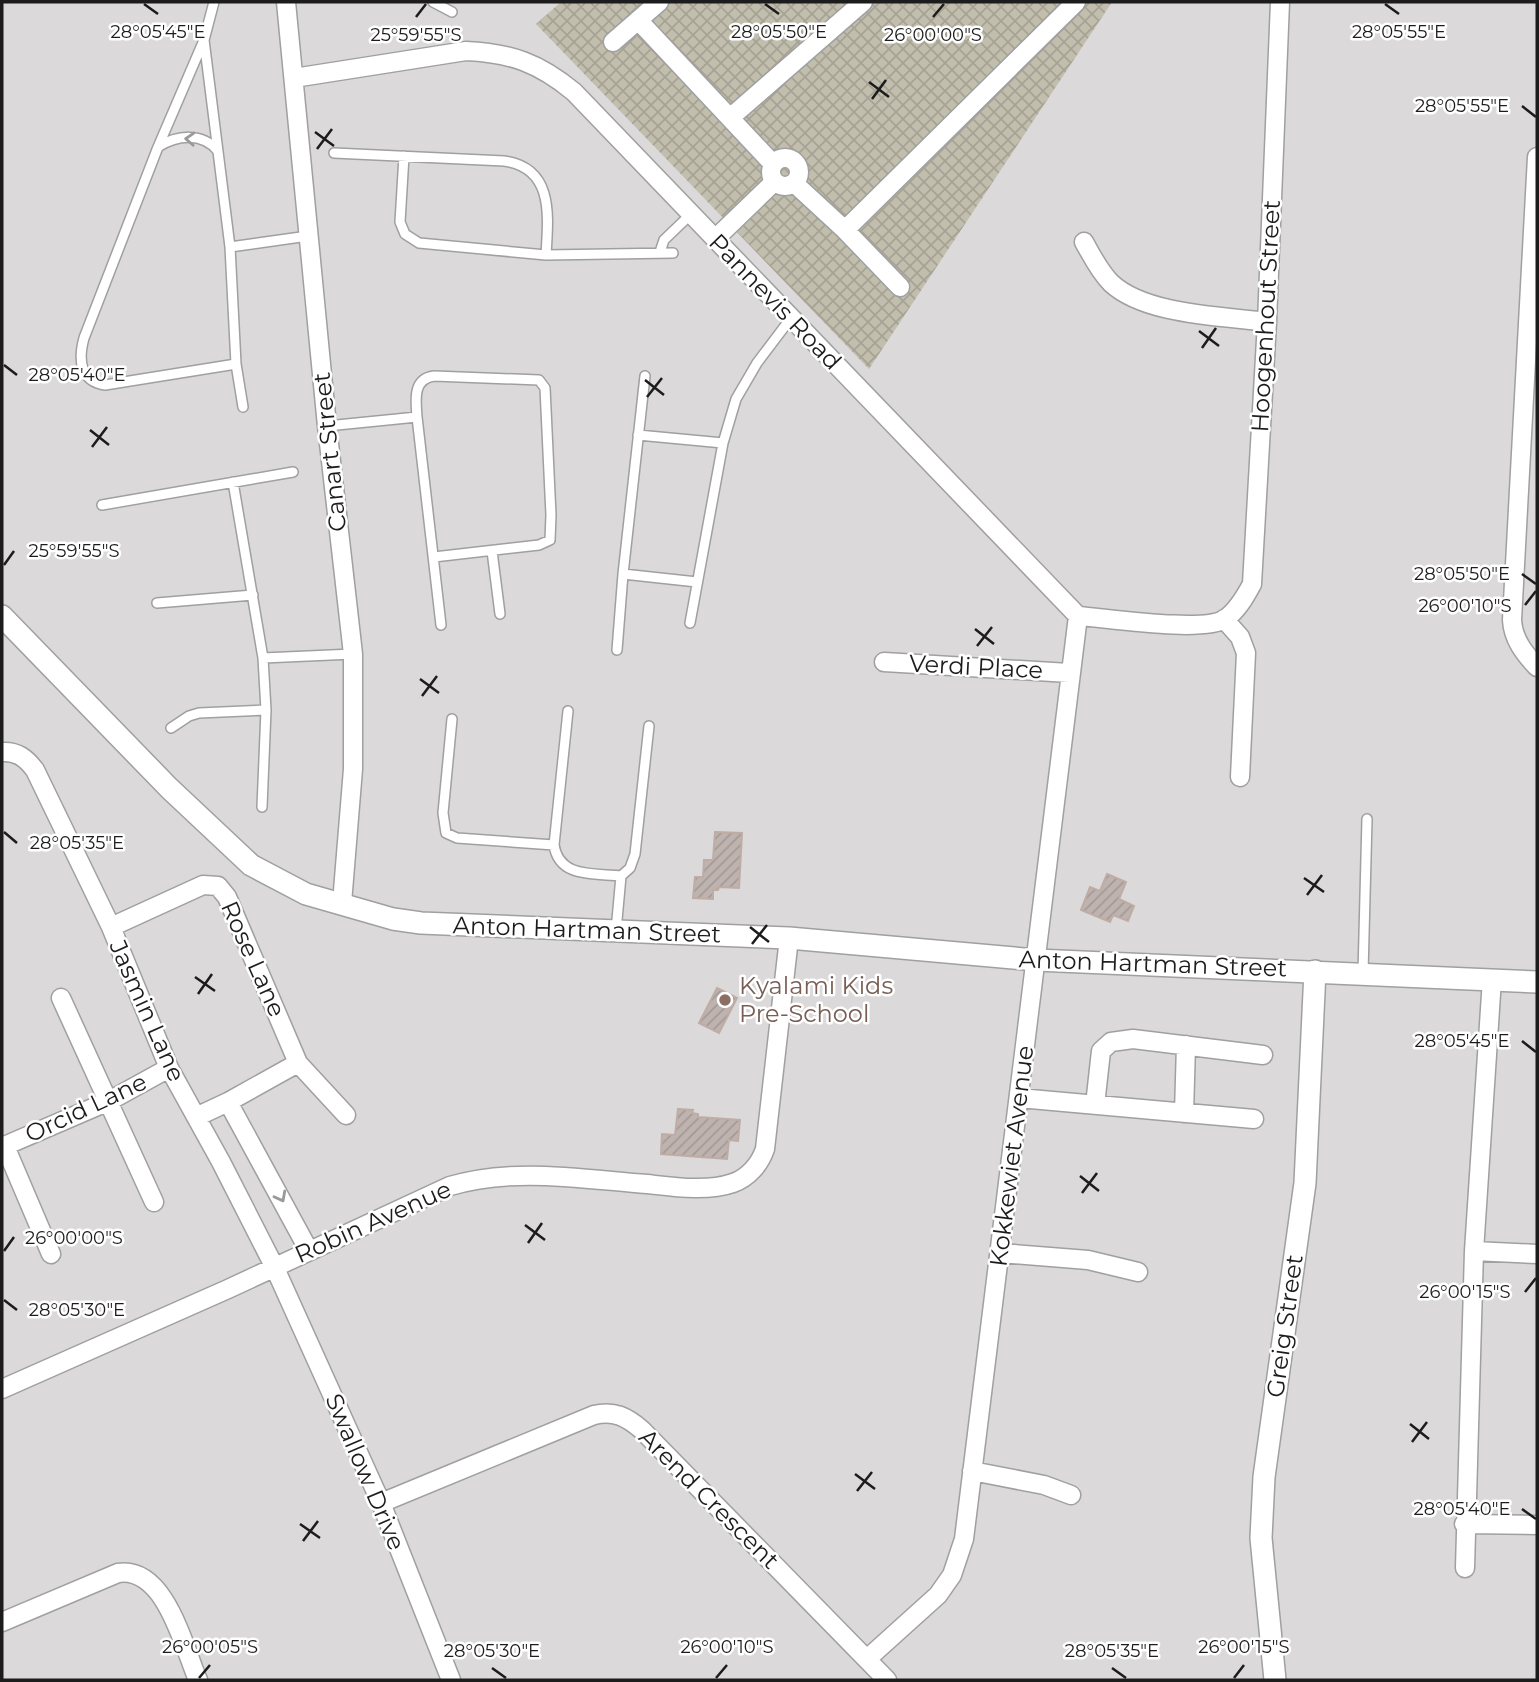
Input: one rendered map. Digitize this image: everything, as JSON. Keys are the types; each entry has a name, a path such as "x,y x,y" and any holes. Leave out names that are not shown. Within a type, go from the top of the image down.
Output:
{"street":[{"name":"Canart Street","path":"286,2 327,426 353,654 353,769 342,903"},
{"path":"613,42 659,2"},
{"path":"731,117 863,2"},
{"path":"845,230 1076,2"},
{"name":"Hoogenhout Street","path":"1224,620 1240,605 1252,584 1267,322 1280,2"},
{"path":"638,20 731,117 773,173 785,187 794,183 799,175 795,163 784,158 773,173 715,239"},
{"name":"Pannevis Road","path":"294,78 467,51 493,52 532,64 574,92 1078,616"},
{"path":"1537,157 1512,620 1512,630 1519,646 1537,667"},
{"path":"794,183 900,286"},
{"path":"1084,242 1102,272 1125,294 1158,307 1267,322"},
{"name":"Anton Hartman Street","path":"2,616 234,851 251,864 306,894 393,919 421,923 789,938 1036,960 1537,982"},
{"path":"1078,616 1191,625 1224,620 1240,637 1246,653 1240,777"},
{"name":"Kokkewiet Avenue","path":"867,1659 938,1595 952,1575 964,1539 1078,616"},
{"name":"Verdi Place","path":"884,662 1069,673"},
{"name":"Jasmin Lane","path":"2,752 11,751 21,756 35,770 111,927 170,1068 274,1266"},
{"name":"Rose Lane","path":"111,927 203,886 218,886 227,897 298,1063 346,1115"},
{"name":"Robin Avenue","path":"2,1389 450,1186 477,1178 529,1175 697,1187 732,1183 750,1172 761,1161 765,1149 789,938"},
{"name":"Greig Street","path":"1275,1680 1263,1567 1262,1508 1305,1182 1315,971"},
{"path":"1465,1568 1464,1524 1474,1251 1492,979"},
{"path":"61,998 154,1202"},
{"path":"1095,1105 1101,1051 1111,1042 1133,1039 1263,1055"},
{"path":"1184,1113 1186,1045"},
{"path":"196,1117 298,1063"},
{"name":"Orcid Lane","path":"3,1146 109,1101 170,1068"},
{"path":"1019,1098 1254,1119"},
{"path":"228,1102 309,1250"},
{"path":"3,1146 51,1254"},
{"path":"1474,1251 1537,1254"},
{"path":"1001,1253 1088,1260 1138,1272"},
{"name":"Swallow Drive","path":"274,1266 381,1503 452,1680"},
{"name":"Arend Crescent","path":"381,1503 594,1415 613,1412 642,1430 887,1680"},
{"path":"972,1471 1044,1485 1071,1494"},
{"path":"1464,1524 1537,1525"},
{"path":"2,1622 111,1576 130,1572 142,1575 164,1598 198,1680"}],"lane":[{"path":"214,2 204,40 158,147 84,338 82,368 91,380 105,385 236,364"},
{"path":"433,2 452,12"},
{"path":"204,40 230,247 236,364 243,407"},
{"path":"158,147 172,139 193,137 214,146 219,153"},
{"path":"334,153 504,161 521,166 539,181 548,206 546,256"},
{"path":"404,156 400,222 405,234 419,243 546,256 673,253"},
{"path":"660,252 664,240 691,214"},
{"path":"230,247 308,236"},
{"path":"690,623 723,443 736,399 745,381 790,318"},
{"path":"617,650 622,574 645,376"},
{"path":"434,557 539,545 547,542 552,535 544,383 536,379 428,377 417,390 417,417 441,625"},
{"path":"327,426 417,417"},
{"path":"638,435 723,443"},
{"path":"102,505 293,472"},
{"path":"233,482 263,658 266,710 262,807"},
{"path":"492,551 500,614"},
{"path":"622,574 697,582"},
{"path":"157,603 253,595"},
{"path":"263,658 353,654"},
{"path":"171,728 199,713 266,710"},
{"path":"568,711 554,845 555,856 560,864 574,871 621,876 635,859 649,726"},
{"path":"452,719 443,813 446,833 457,838 554,845"},
{"path":"1363,973 1367,818"},
{"path":"617,931 621,876"}],"shaded area":[{"path":"2,2 1537,2 1537,1680 2,1680"},
{"path":"561,2 1112,2 869,369 536,24"}],"building":[{"path":"715,832 742,833 739,888 719,887 718,890 713,890 713,899 693,898 695,877 703,877 704,860 713,860"},
{"path":"1107,874 1126,882 1119,899 1134,906 1128,921 1113,915 1110,922 1081,910 1090,887 1100,891"},
{"path":"717,988 737,998 719,1033 699,1023"},
{"path":"678,1109 693,1110 692,1113 698,1114 698,1117 740,1120 738,1141 729,1140 727,1159 661,1154 662,1134 675,1135"}],"place":[{"name":"Kyalami Kids Pre-School","path":"725,1000"}]}
